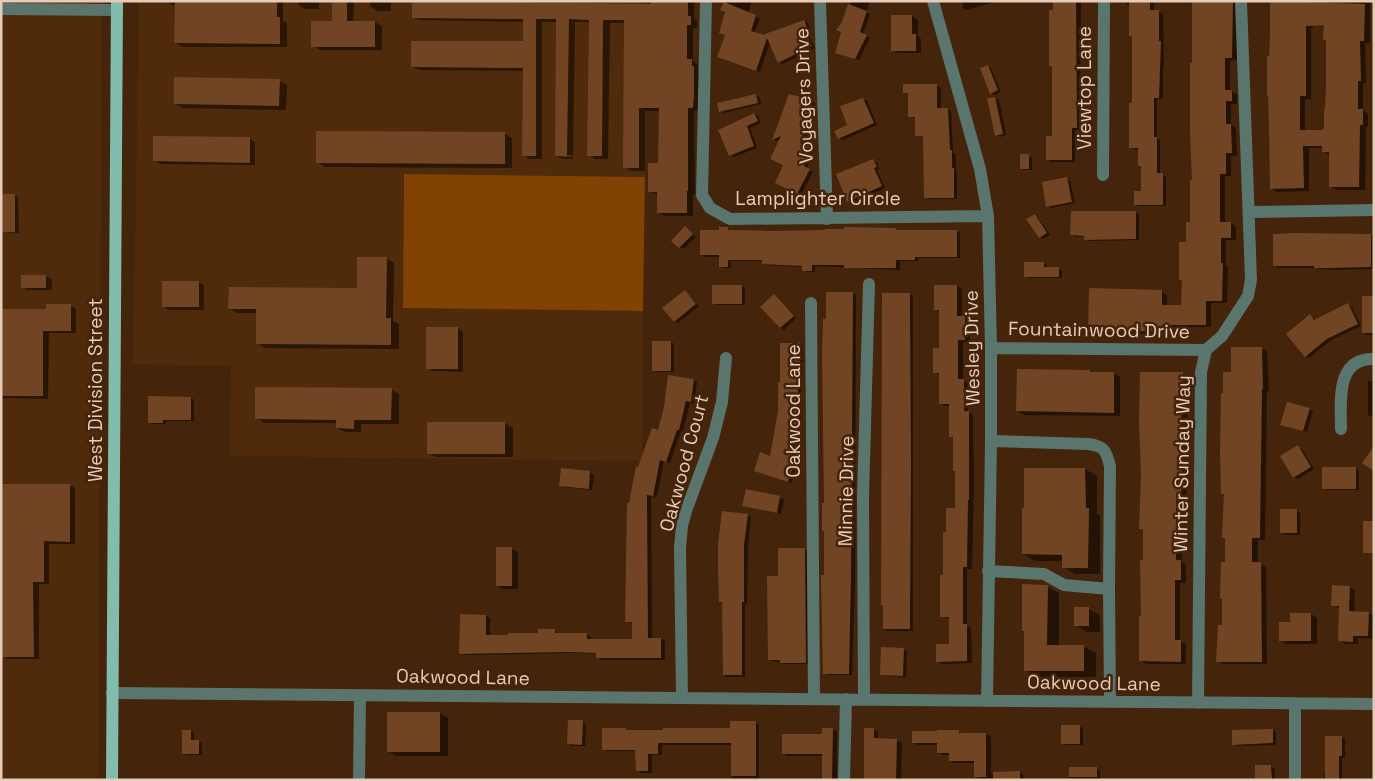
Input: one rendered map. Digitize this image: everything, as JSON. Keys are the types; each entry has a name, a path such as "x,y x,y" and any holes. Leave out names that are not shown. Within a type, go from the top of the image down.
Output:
{"main road":[{"name":"West Division Street","path":"112,780 117,6"}],"street":[{"name":"Lamplighter Circle","path":"706,1 702,195 710,208 730,219 988,216"},
{"name":"Voyagers Drive","path":"820,1 827,219"},
{"name":"Wesley Drive","path":"933,1 980,169 988,216 991,441 987,700"},
{"name":"Viewtop Lane","path":"1103,175 1104,1"},
{"name":"Winter Sunday Way","path":"1198,703 1201,372 1206,350 1222,336 1248,296 1251,280 1241,1"},
{"path":"1,9 117,6"},
{"path":"1249,212 1374,210"},
{"name":"Minnie Drive","path":"864,699 863,497 869,284"},
{"name":"Oakwood Lane","path":"811,303 814,699"},
{"name":"Fountainwood Drive","path":"991,348 1206,350"},
{"name":"Oakwood Court","path":"682,698 680,548 682,526 713,438 722,402 726,358"},
{"path":"1340,429 1342,381 1349,369 1363,358 1374,359"},
{"path":"991,441 1100,445 1107,453 1110,466 1110,702"},
{"path":"988,571 1044,574 1064,585 1109,589"},
{"name":"Oakwood Lane","path":"112,692 1374,704"},
{"path":"359,780 360,695"},
{"path":"844,780 846,699"},
{"path":"1295,703 1295,780"}],"shaded area":[{"path":"1,1 102,1 98,780 1,780"},
{"path":"139,1 647,1 645,177 404,174 403,308 643,311 642,461 230,456 231,366 133,364"},
{"path":"404,174 645,177 643,311 403,308"}],"building":[{"path":"175,1 277,1 277,17 280,17 280,44 174,43"},
{"path":"332,1 347,1 347,21 375,21 375,47 311,47 311,21 332,21"},
{"path":"412,1 651,4 651,1 688,1 688,16 691,16 691,25 687,25 687,59 692,59 692,66 694,66 694,95 693,108 688,108 687,213 657,213 657,192 648,192 648,163 658,163 659,108 639,108 639,168 623,168 624,20 603,20 602,156 587,156 589,20 569,19 567,156 555,156 556,19 536,19 536,156 522,156 523,68 411,67 411,41 523,41 523,19 412,18"},
{"path":"1053,1 1076,1 1077,128 1072,128 1072,160 1046,160 1046,136 1052,136 1052,66 1049,66 1049,10 1053,10"},
{"path":"1129,1 1150,1 1150,10 1159,10 1159,41 1161,41 1159,98 1154,98 1154,137 1157,137 1157,173 1163,173 1163,205 1134,205 1134,191 1141,191 1141,166 1138,166 1138,148 1129,148 1129,103 1132,103 1132,36 1129,36"},
{"path":"1192,1 1233,1 1232,58 1225,58 1225,90 1232,90 1232,101 1226,101 1226,124 1231,124 1232,153 1226,153 1226,174 1220,174 1220,222 1231,222 1231,238 1221,238 1221,263 1223,263 1222,301 1206,301 1206,325 1162,325 1162,331 1088,332 1089,288 1162,290 1162,305 1181,305 1182,280 1179,280 1179,242 1186,242 1186,222 1190,222 1190,180 1192,180 1190,63 1192,63"},
{"path":"1270,1 1365,4 1364,41 1360,41 1361,81 1358,81 1358,109 1363,109 1363,125 1360,125 1359,187 1329,187 1329,152 1322,152 1322,146 1303,146 1304,188 1270,189 1267,56 1269,56","holes":["1324,25 1323,40 1326,40 1324,128 1322,130 1300,130 1300,96 1306,96 1306,26"]},
{"path":"724,2 756,15 751,31 765,35 804,20 808,29 804,30 812,46 778,63 767,38 756,71 717,57 725,35 719,33 725,12 720,10"},
{"path":"848,4 867,11 860,32 867,35 855,59 835,53 841,32 836,30 842,22"},
{"path":"891,15 912,15 912,34 916,34 916,51 891,51"},
{"path":"988,65 998,90 990,94 980,68"},
{"path":"174,77 280,79 279,106 174,104"},
{"path":"903,84 937,84 937,108 948,108 950,150 952,150 952,168 954,168 954,198 924,198 923,136 915,136 915,117 908,117 908,93 903,93"},
{"path":"756,94 758,103 719,112 717,103"},
{"path":"789,94 812,100 800,143 810,146 804,166 810,169 797,194 775,183 783,165 770,159 781,136 772,140"},
{"path":"995,97 1003,134 995,136 987,98"},
{"path":"863,98 874,123 838,139 834,131 847,125 840,106"},
{"path":"754,113 758,121 747,126 754,146 729,156 718,130"},
{"path":"316,131 505,132 505,164 316,163"},
{"path":"153,136 250,137 250,163 153,161"},
{"path":"1020,154 1029,154 1029,169 1020,169"},
{"path":"873,159 877,167 874,168 882,186 847,202 836,174"},
{"path":"1067,177 1072,202 1046,207 1042,182"},
{"path":"1,194 15,194 15,232 1,232"},
{"path":"1071,211 1136,211 1136,239 1084,240 1084,236 1070,235"},
{"path":"1035,214 1047,233 1039,238 1026,219"},
{"path":"685,226 693,234 679,248 671,241"},
{"path":"719,227 728,227 728,230 770,231 844,229 844,227 896,228 896,230 957,230 957,257 915,257 915,260 896,260 896,268 844,268 844,265 812,265 812,271 802,271 802,266 762,264 762,260 728,260 728,267 719,267 719,255 700,255 700,230 719,230"},
{"path":"1273,234 1371,234 1371,267 1314,268 1314,266 1273,266"},
{"path":"357,257 387,257 386,318 391,318 391,345 256,344 256,309 228,309 229,287 357,288"},
{"path":"1024,262 1044,262 1044,267 1059,267 1059,277 1024,277"},
{"path":"21,275 46,275 46,288 21,288"},
{"path":"162,281 199,281 199,307 162,307"},
{"path":"712,285 742,285 742,304 712,304"},
{"path":"934,285 957,285 957,316 965,316 965,340 958,340 958,379 964,379 964,411 969,411 967,567 963,567 963,624 967,624 967,661 936,662 936,644 949,644 949,617 940,617 940,575 943,575 943,532 946,532 946,508 955,508 955,471 953,471 953,437 949,437 949,404 939,404 939,373 933,373 933,348 939,348 939,310 934,310"},
{"path":"685,290 696,304 674,322 662,308"},
{"path":"826,292 853,292 849,674 823,674 821,575 824,575 824,531 822,531 822,503 824,503 822,355 823,319 826,319"},
{"path":"882,293 910,293 910,629 883,629 883,605 881,605"},
{"path":"774,294 794,316 780,328 760,307"},
{"path":"1362,296 1374,296 1374,333 1362,333"},
{"path":"1348,303 1358,324 1327,339 1305,357 1286,334 1310,314 1314,320"},
{"path":"46,304 71,304 71,331 43,331 43,396 1,396 1,309 46,309"},
{"path":"426,327 458,327 458,369 426,369"},
{"path":"652,341 671,341 671,371 652,371"},
{"path":"780,343 800,343 798,418 790,462 794,463 788,482 754,471 760,452 770,456 778,411"},
{"path":"1231,347 1262,347 1260,538 1252,538 1252,562 1261,562 1262,662 1216,662 1218,625 1222,625 1222,599 1220,599 1221,562 1225,562 1225,538 1222,538 1224,494 1221,494 1221,393 1223,393 1223,372 1231,372"},
{"path":"1017,369 1114,372 1114,413 1016,411"},
{"path":"1140,372 1183,372 1181,500 1176,500 1176,560 1181,560 1181,580 1175,580 1175,640 1181,640 1181,662 1139,661 1139,616 1141,616 1140,560 1143,560 1143,529 1139,529 1141,474"},
{"path":"668,375 694,379 691,402 686,401 679,430 677,430 666,462 660,460 653,496 647,495 648,638 661,638 661,658 596,658 596,653 570,652 459,654 460,614 486,615 486,635 538,633 538,629 555,629 555,633 587,633 587,639 632,639 632,622 625,622 627,503 629,503 636,466 638,467 652,428 658,430 664,407"},
{"path":"255,387 392,388 391,420 354,420 354,429 336,428 336,420 255,419"},
{"path":"148,396 191,397 191,420 163,420 163,423 148,423"},
{"path":"1287,402 1310,408 1303,431 1280,425"},
{"path":"427,422 505,422 505,454 427,454"},
{"path":"1298,445 1311,467 1293,478 1280,456"},
{"path":"1374,446 1374,471 1362,463"},
{"path":"1322,467 1356,467 1356,489 1322,489"},
{"path":"561,468 590,471 589,489 559,486"},
{"path":"1024,468 1085,468 1086,508 1089,508 1088,568 1062,568 1062,555 1022,554"},
{"path":"1,484 70,484 70,542 44,541 44,582 33,582 34,657 1,657"},
{"path":"746,489 780,496 777,513 742,506"},
{"path":"1280,509 1297,509 1297,533 1280,533"},
{"path":"722,511 748,514 744,545 742,675 723,675 722,602 719,602 718,570 718,543"},
{"path":"1363,521 1374,521 1374,553 1363,553"},
{"path":"496,547 512,547 512,586 496,586"},
{"path":"778,548 805,548 806,663 780,663 780,660 768,660 767,576 778,576"},
{"path":"1022,584 1048,585 1047,645 1084,645 1084,671 1024,671"},
{"path":"1332,585 1350,586 1349,611 1369,612 1368,636 1353,636 1353,642 1338,641 1339,606 1331,606"},
{"path":"1074,607 1089,607 1089,626 1074,626"},
{"path":"1290,613 1311,613 1311,641 1279,641 1279,622 1290,622"},
{"path":"881,647 904,648 903,676 880,675"},
{"path":"387,712 440,712 440,752 387,752"},
{"path":"568,720 583,720 582,745 567,744"},
{"path":"730,721 756,721 756,776 731,776 731,743 658,743 658,754 648,754 648,771 636,771 635,750 602,750 602,728 663,730 663,728 730,728"},
{"path":"1061,725 1080,725 1080,744 1061,744"},
{"path":"822,728 833,728 832,780 822,780 822,754 782,754 782,734 822,734"},
{"path":"864,728 874,728 874,738 897,739 896,780 864,780"},
{"path":"1273,729 1273,743 1232,745 1232,730"},
{"path":"182,730 191,730 191,740 199,740 199,754 182,754"},
{"path":"959,730 959,733 986,733 986,777 974,777 974,761 949,761 949,753 937,753 937,743 912,743 912,731"},
{"path":"1325,736 1342,736 1342,756 1339,756 1339,780 1325,780"},
{"path":"1255,765 1271,765 1272,780 1255,780"},
{"path":"1069,767 1097,767 1097,777 1069,777"},
{"path":"1020,771 1020,780 993,780 993,772"}]}
